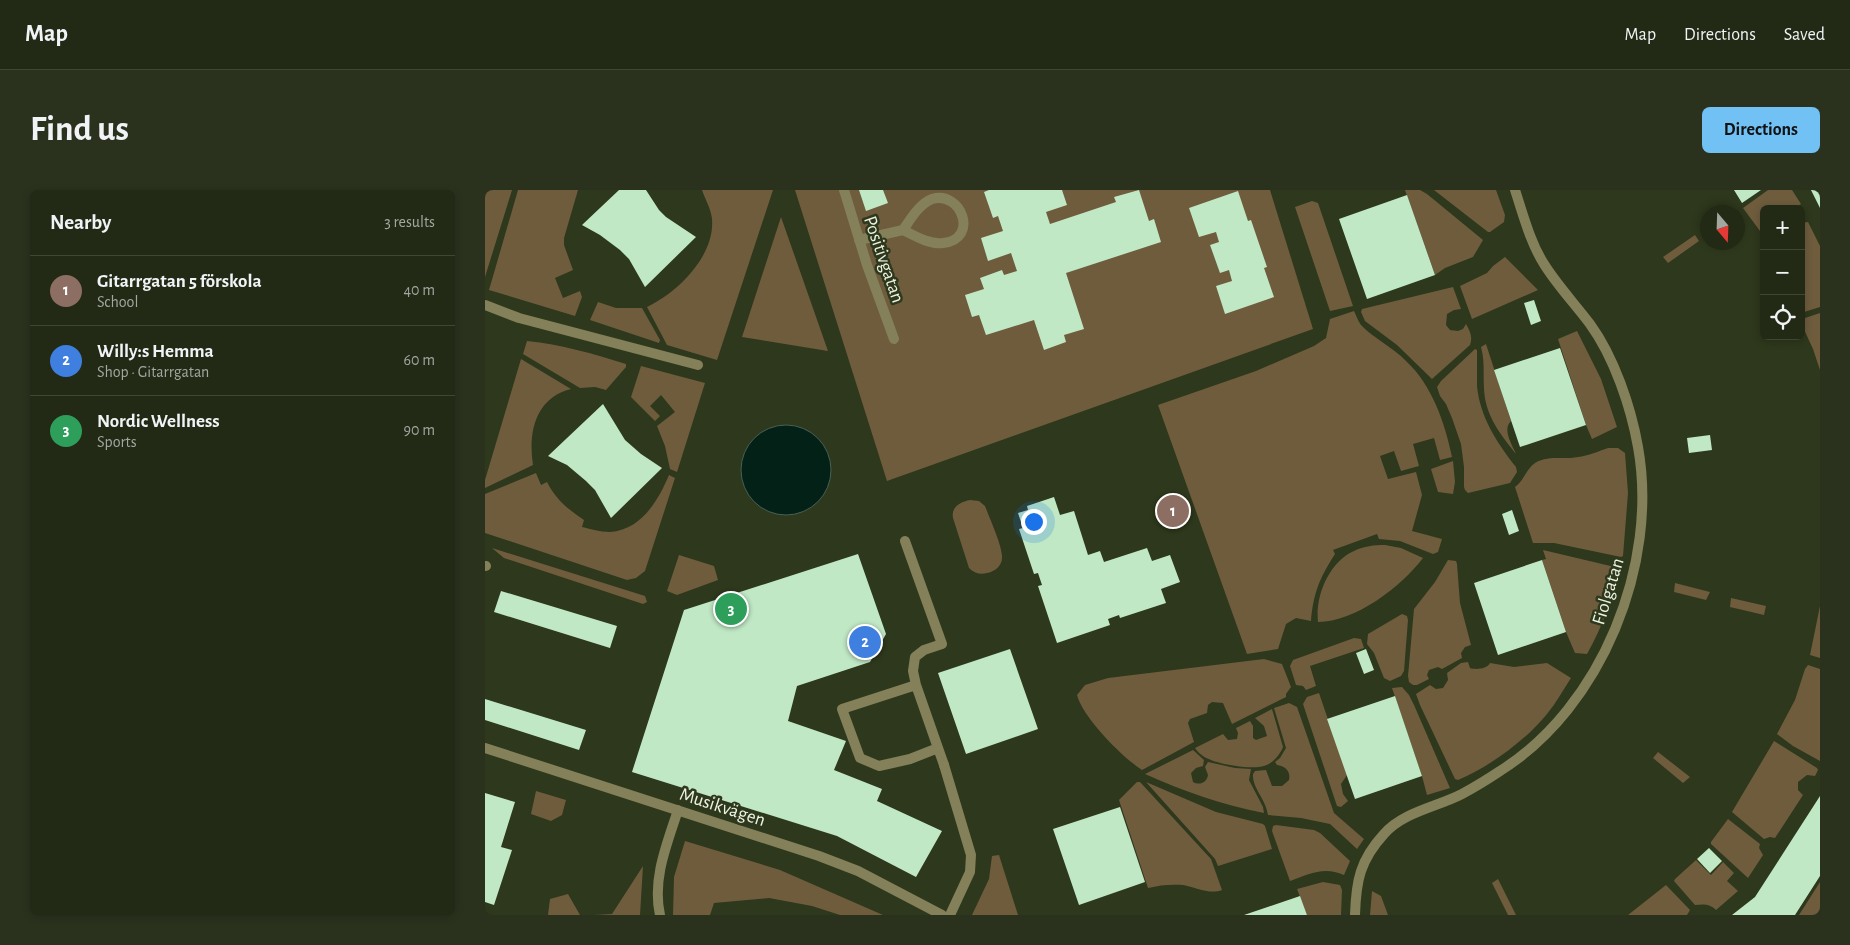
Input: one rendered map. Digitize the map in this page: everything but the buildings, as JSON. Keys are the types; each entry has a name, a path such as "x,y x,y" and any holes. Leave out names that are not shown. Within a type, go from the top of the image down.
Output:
{"street":[{"name":"Positivgatan","path":"844,190 859,240 894,339"},
{"name":"Fiolgatan","path":"1355,915 1357,884 1363,863 1385,832 1405,818 1461,794 1503,770 1542,739 1564,716 1586,684 1618,624 1635,566 1642,523 1643,488 1638,447 1630,415 1606,351 1591,326 1543,263 1529,232 1515,190"},
{"path":"859,240 903,230 921,239 943,244 953,240 965,225 958,207 952,202 944,198 931,199 917,211 903,230"},
{"path":"485,305 519,318 698,365"},
{"path":"905,541 941,644 924,650 915,657 913,671 916,686 944,765 971,855 970,872 950,915"},
{"path":"916,686 842,709 859,758 879,766 910,759 938,748"},
{"name":"Musikvägen","path":"485,748 819,856 859,871 942,915"},
{"path":"661,915 657,884 663,857 678,810"}],"shaded area":[{"path":"485,190 512,190 485,277"},
{"path":"518,190 578,190 564,238 564,245 573,270 555,278 563,298 580,291 582,297 575,316 489,290"},
{"path":"702,190 773,190 717,360 667,345 647,307 671,292 701,259 711,233 712,219"},
{"path":"795,190 1270,190 1313,329 887,481"},
{"path":"1405,190 1420,190 1427,194 1483,240 1473,257 1445,268 1435,275"},
{"path":"1434,190 1496,190 1505,215 1504,222 1488,232"},
{"path":"1768,190 1792,190 1801,204 1760,205 1760,231 1745,211 1745,207"},
{"path":"1312,201 1318,203 1353,306 1330,311 1295,207"},
{"path":"781,217 828,351 742,337"},
{"path":"1805,222 1808,222 1820,246 1820,307 1805,312 1805,250"},
{"path":"1695,235 1699,241 1668,263 1663,257"},
{"path":"1505,257 1538,290 1472,319 1460,286 1487,273"},
{"path":"1453,287 1461,309 1447,314 1446,325 1450,330 1458,331 1463,329 1466,324 1471,334 1471,342 1432,379 1397,345 1365,321 1361,312 1362,309"},
{"path":"598,302 616,308 642,308 660,340 659,343 590,320"},
{"path":"1354,311 1361,325 1401,356 1423,381 1436,405 1446,431 1452,457 1440,460 1434,438 1413,444 1419,466 1401,471 1394,451 1380,456 1388,479 1416,472 1422,495 1412,531 1442,539 1438,552 1433,554 1400,541 1379,539 1377,534 1333,550 1335,554 1321,578 1313,602 1311,621 1296,618 1286,624 1278,649 1247,654 1158,405 1256,371 1314,346 1326,338 1330,319"},
{"path":"1820,313 1820,370 1805,332 1805,318"},
{"path":"1577,331 1601,379 1617,427 1592,439 1558,339"},
{"path":"527,341 577,350 626,364 626,367 606,390 595,387 580,388 523,354"},
{"path":"1486,344 1511,421 1507,429 1510,442 1516,454 1494,424 1487,407 1481,347"},
{"path":"1475,349 1477,350 1477,386 1482,408 1491,429 1502,449 1516,467 1517,472 1510,483 1468,493 1464,487 1461,444 1452,418 1437,387"},
{"path":"521,359 571,389 549,400 537,418 533,429 533,465 485,488 485,480"},
{"path":"641,366 705,383 677,472 670,469 665,446 657,426 675,412 661,395 650,406 660,416 655,421 631,397"},
{"path":"786,425 803,429 818,438 827,453 831,470 827,487 818,502 803,511 786,515 769,511 754,502 745,487 741,470 745,453 754,438 769,429"},
{"path":"1608,448 1618,448 1625,453 1628,493 1623,556 1554,543 1533,543 1515,487 1521,482 1529,468 1535,463 1546,459 1590,455"},
{"path":"1453,461 1455,482 1453,494 1438,492 1431,469"},
{"path":"536,473 541,485 547,482 563,504 584,520 582,527 606,532 621,530 639,520 654,504 669,475 675,478 645,571 636,578 627,580 485,533 485,494"},
{"path":"970,500 979,501 985,506 1002,553 1001,564 995,570 984,574 969,568 953,518 955,508 963,502"},
{"path":"1385,545 1401,548 1423,558 1403,580 1376,601 1347,616 1318,622 1321,591 1337,563 1358,549"},
{"path":"492,548 645,596 647,602 643,604 504,558"},
{"path":"1543,550 1619,568 1606,612 1587,654 1575,653 1566,632 1542,560 1546,559"},
{"path":"679,555 714,566 718,580 677,595 667,591"},
{"path":"1448,560 1456,561 1457,564 1460,603 1471,645 1465,647 1461,653 1462,658 1442,669 1438,667 1429,670 1427,675 1429,679 1413,685 1409,682 1408,676 1414,609 1435,582"},
{"path":"1675,583 1710,592 1706,600 1674,592"},
{"path":"1731,598 1766,606 1764,615 1730,607"},
{"path":"1820,606 1820,658 1810,655"},
{"path":"1402,614 1407,616 1408,620 1404,671 1401,676 1390,681 1384,678 1374,653 1367,644 1368,634"},
{"path":"1354,638 1361,639 1364,648 1310,666 1316,686 1306,690 1303,686 1296,685 1290,666 1293,660"},
{"path":"1264,659 1282,664 1291,687 1286,697 1232,724 1223,703 1212,702 1208,705 1207,713 1190,719 1188,723 1194,742 1142,770 1124,756 1104,736 1087,715 1077,695 1085,685 1108,678"},
{"path":"1468,662 1470,668 1475,669 1484,668 1490,663 1514,667 1547,663 1571,678 1550,710 1528,734 1494,761 1458,780 1455,779 1416,694 1430,685 1436,689 1443,688 1448,680 1447,673 1461,663"},
{"path":"1808,665 1820,669 1820,761 1793,746 1777,734 1795,700"},
{"path":"1402,687 1414,705 1450,788 1427,795 1392,688"},
{"path":"1319,693 1347,775 1341,784 1343,794 1348,801 1341,807 1337,806 1303,704 1307,697"},
{"path":"1289,703 1297,707 1334,813 1364,839 1357,849 1330,824 1301,818 1268,815 1253,779 1253,774 1255,771 1266,770 1272,786 1282,786 1289,780 1287,770 1275,762 1286,748 1274,708"},
{"path":"1272,709 1283,747 1275,759 1267,765 1242,767 1224,764 1208,759 1195,748 1223,734 1228,740 1237,739 1238,733 1236,728 1250,721 1253,726 1253,738 1256,740 1267,736 1264,726 1255,718"},
{"path":"1774,741 1818,770 1815,776 1807,775 1798,782 1798,790 1803,795 1775,838 1764,839 1732,812"},
{"path":"1193,750 1204,760 1203,766 1196,768 1191,773 1193,782 1196,783 1203,783 1206,780 1208,775 1205,767 1208,762 1235,768 1251,769 1249,780 1263,807 1264,813 1203,797 1145,774"},
{"path":"1658,752 1690,777 1683,783 1653,758"},
{"path":"1137,782 1140,782 1211,859 1222,890 1213,892 1179,885 1148,888 1119,800"},
{"path":"1146,782 1216,812 1263,824 1272,849 1218,866 1215,859"},
{"path":"536,791 566,800 562,815 551,821 531,814"},
{"path":"1728,819 1760,844 1759,848 1763,855 1748,878 1711,844"},
{"path":"1273,826 1314,830 1320,833 1350,861 1344,875 1337,872 1323,871 1290,881 1272,831"},
{"path":"685,841 780,870 883,915 840,915 812,906 769,898 714,903 710,915 673,915 674,877"},
{"path":"999,855 1018,915 972,915 989,879 992,856"},
{"path":"1696,860 1711,875 1723,862 1734,873 1727,881 1738,891 1716,910 1707,905 1695,905 1674,881"},
{"path":"643,866 640,915 594,915 612,914"},
{"path":"1498,879 1516,915 1508,915 1492,883"},
{"path":"1323,882 1340,885 1342,890 1341,915 1307,915 1297,889"},
{"path":"1820,882 1820,915 1799,915"},
{"path":"1666,885 1690,910 1687,915 1628,915"},
{"path":"1372,891 1381,896 1388,915 1370,915"},
{"path":"568,894 580,915 548,915 550,899"}],"place":[{"name":"Gitarrgatan 5 förskola","path":"1173,511"},
{"name":"Nordic Wellness","path":"731,609"},
{"name":"Willy:s Hemma","path":"865,642"}]}
